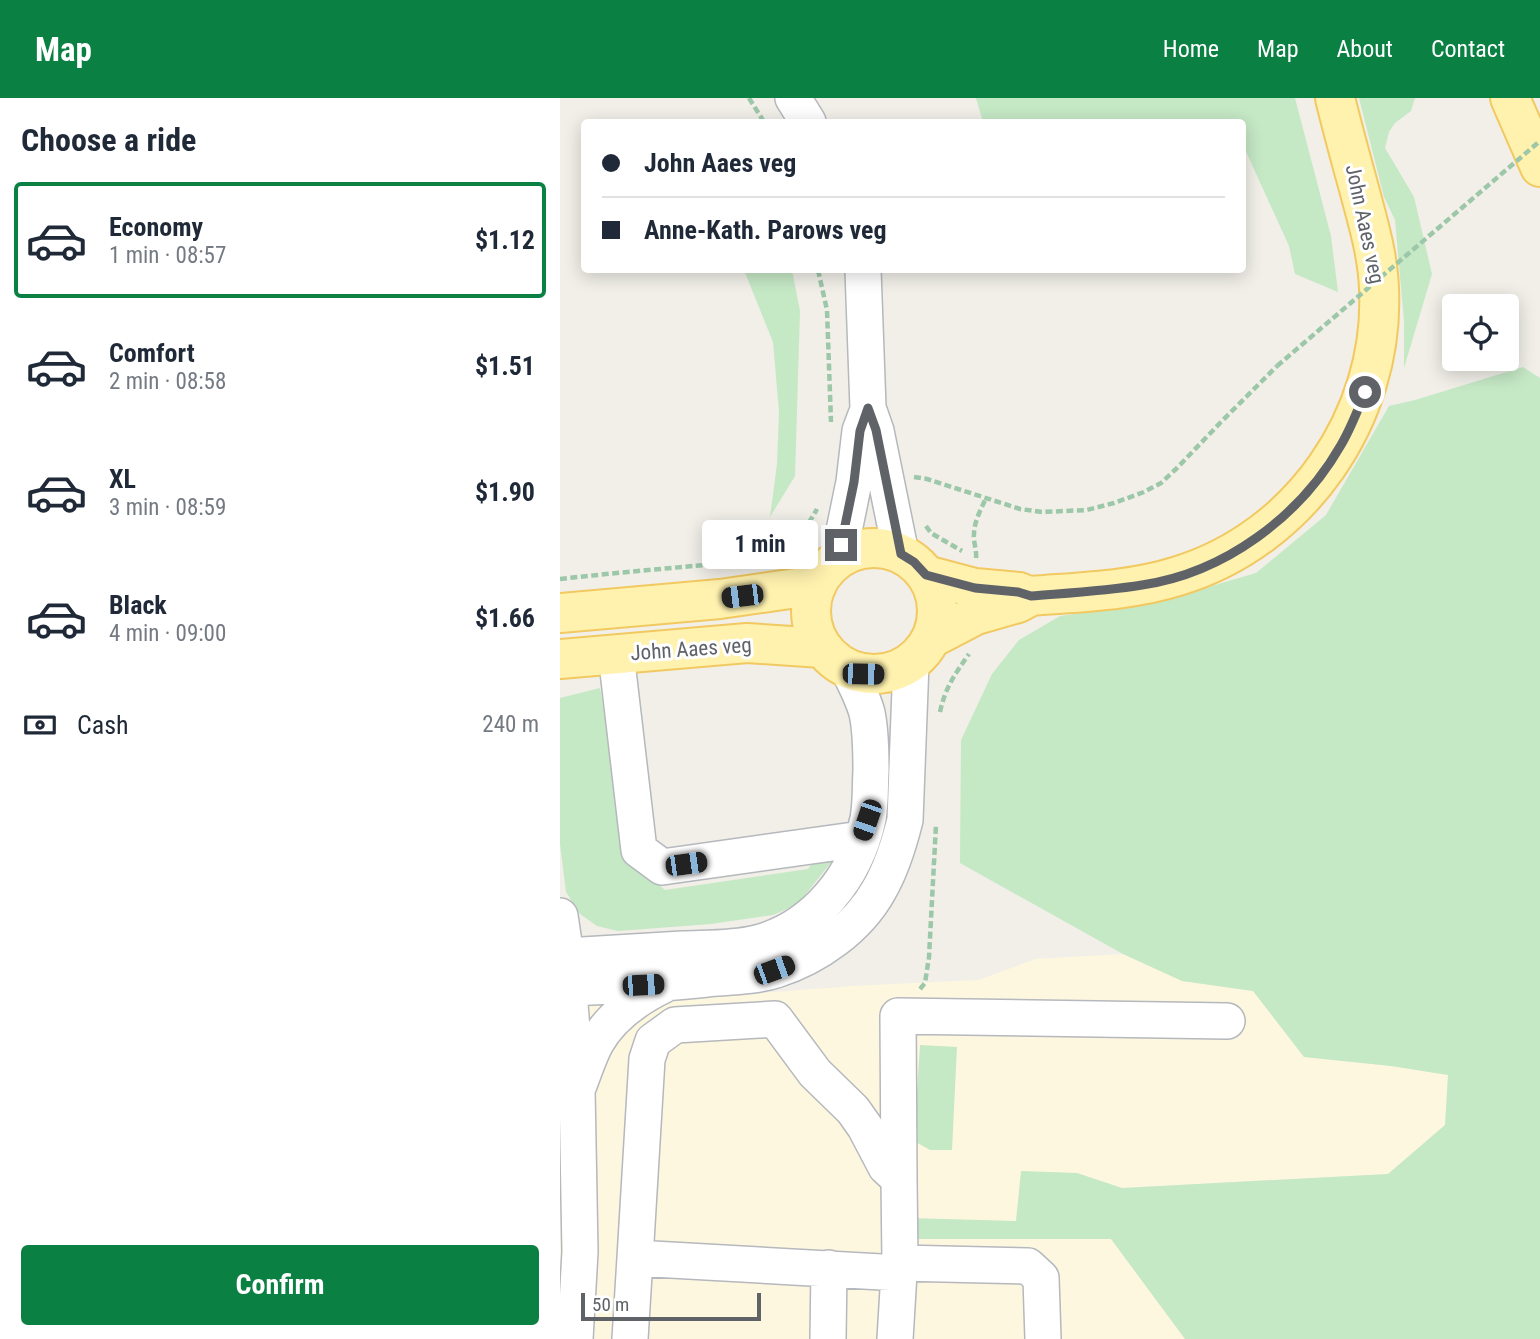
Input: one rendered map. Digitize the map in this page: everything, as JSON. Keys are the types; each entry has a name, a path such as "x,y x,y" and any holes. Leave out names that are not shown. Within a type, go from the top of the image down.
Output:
{"main road":[{"name":"John Aaes veg","path":"914,564 975,588 1018,592 1031,596 1144,585 1213,563 1242,547 1269,529 1310,489 1341,446 1355,417 1365,392 1378,331 1379,287 1372,238 1335,98"},
{"path":"1510,98 1540,167"},
{"path":"560,613 720,599 827,572 855,551 871,546 887,548 914,564 934,591 937,622 921,651 897,672 880,675 863,674 835,659 815,633 811,617 812,601 827,572"},
{"name":"John Aaes veg","path":"921,651 976,615 1018,603 1031,596"},
{"name":"John Aaes veg","path":"560,659 747,643 835,659"}],"street":[{"path":"793,98 806,119"},
{"path":"863,273 868,408 914,564"},
{"path":"827,572 854,482 860,431 868,408"},
{"path":"564,972 667,984 761,973 793,964 827,944 854,922 878,892 889,871 905,820 921,651"},
{"path":"616,654 639,850 662,867 861,839"},
{"path":"564,972 758,943 787,931 810,917 828,900 853,861 867,820 870,798 867,714 863,702 835,659"},
{"path":"560,916 577,1089 580,1252 575,1339"},
{"path":"577,1089 596,1043 615,1019 644,994 667,984"},
{"path":"895,1339 900,1268 898,1016 1227,1021"},
{"path":"630,1339 647,1059 653,1041 675,1025 775,1019 815,1073 853,1110 886,1167 899,1179"},
{"path":"635,1258 829,1269 1028,1266 1041,1278 1043,1339"},
{"path":"828,1339 829,1269"}],"path":[{"path":"749,98 762,119"},
{"path":"908,478 927,479 1020,509 1058,513 1087,510 1114,503 1161,483 1177,470 1278,366 1540,141"},
{"path":"819,273 827,310 831,430"},
{"path":"1347,298 1349,311"},
{"path":"920,518 931,533 976,559 973,535 986,498"},
{"path":"560,579 762,557 789,544 811,521 819,505"},
{"path":"938,720 951,679 971,651"},
{"path":"925,983 929,957 936,824"}],"shaded area":[{"path":"1123,954 1182,981 1253,991 1304,1057 1448,1075 1445,1125 1388,1174 1122,1188 1077,1173 1022,1172 1016,1221 910,1239 1111,1239 1185,1339 560,1339 560,996 670,1000 852,986 979,980 1035,959"}],"green space":[{"path":"976,98 1295,98 1331,236 1338,292 1295,274 1289,246 1246,152 1246,119 982,119"},
{"path":"1359,98 1415,98 1411,111 1395,123 1389,132 1385,148 1414,197 1432,274 1404,368 1404,321 1395,220 1384,197"},
{"path":"745,273 793,273 800,311 795,476 770,517 777,464 779,412 773,342"},
{"path":"1523,367 1540,378 1540,1339 1185,1339 1111,1239 910,1239 910,1218 1016,1221 1021,1171 1077,1173 1122,1188 1388,1174 1445,1125 1448,1075 1304,1057 1253,991 1182,981 1123,954 960,863 961,740 992,674 1019,640 1060,616 1154,603 1256,573 1326,515 1389,406 1510,371 1519,371"},
{"path":"600,688 631,862 665,890 808,869 819,853 832,861 798,904 773,915 711,924 618,931 597,926 580,914 566,892 560,844 560,698"},
{"path":"920,1045 957,1047 952,1150 930,1150 914,1141"}],"route":[{"path":"841,545 854,482 860,431 868,408 876,430 901,554 914,562 926,575 975,588 1018,592 1031,596 1144,585 1179,576 1213,563 1242,547 1269,529 1290,510 1327,468 1341,446 1365,392"}]}
